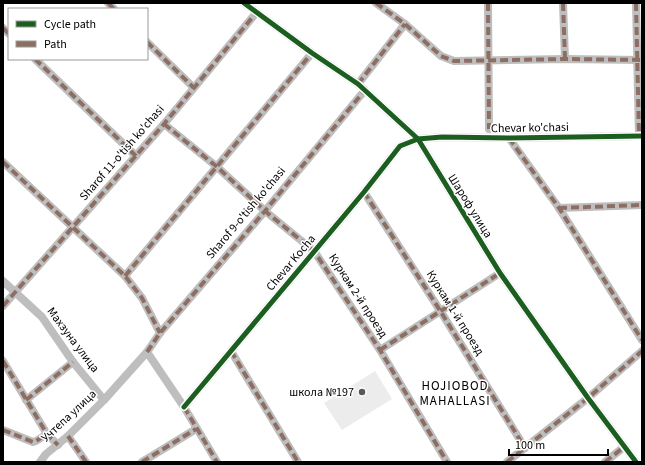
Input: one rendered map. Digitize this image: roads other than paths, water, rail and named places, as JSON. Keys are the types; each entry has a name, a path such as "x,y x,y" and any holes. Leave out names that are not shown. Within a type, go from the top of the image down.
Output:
{"street":[{"path":"376,3 404,24 441,56 454,62 565,59 640,60"},
{"path":"488,3 489,129"},
{"path":"563,3 565,59"},
{"path":"636,3 640,60 640,136"},
{"name":"Шароф улица","path":"248,4 256,13 361,87 418,139 500,273 588,398 636,462"},
{"name":"Sharof 11-o'tish ko'chasi","path":"3,306 164,124 193,87 256,13"},
{"name":"Sharof 9-o'tish ko'chasi","path":"147,352 160,334 265,211 361,87 404,24"},
{"path":"148,43 193,87"},
{"path":"125,276 312,53"},
{"path":"36,60 136,156"},
{"name":"Куркам 2-й проезд","path":"164,124 216,166 265,211 314,251 380,350 447,462"},
{"name":"Chevar ko'chasi","path":"418,139 442,137 509,138 640,136"},
{"path":"509,138 559,208 642,340"},
{"name":"Chevar Kocha","path":"184,407 364,192 400,146 418,139"},
{"path":"3,162 125,276 142,298 160,334"},
{"name":"Куркам 1-й проезд","path":"364,192 441,312 525,448"},
{"path":"559,208 642,205"},
{"path":"380,350 500,273"},
{"name":"Махзуна улица","path":"3,280 42,317 73,362 104,400"},
{"path":"231,350 298,462"},
{"path":"508,462 588,398 642,351"},
{"path":"147,352 184,407 217,462"},
{"name":"Учтепа улица","path":"40,462 46,454 68,436 104,400 147,352"},
{"path":"3,361 47,434 58,445"},
{"path":"26,400 73,362"},
{"path":"142,462 196,429"},
{"path":"3,430 33,442 47,434"},
{"path":"68,436 86,462"},
{"path":"606,462 624,447"}],"place":[{"name":"школа №197","path":"362,392"}],"district":[{"name":"HOJIOBOD MAHALLASI","path":"455,394"}]}
